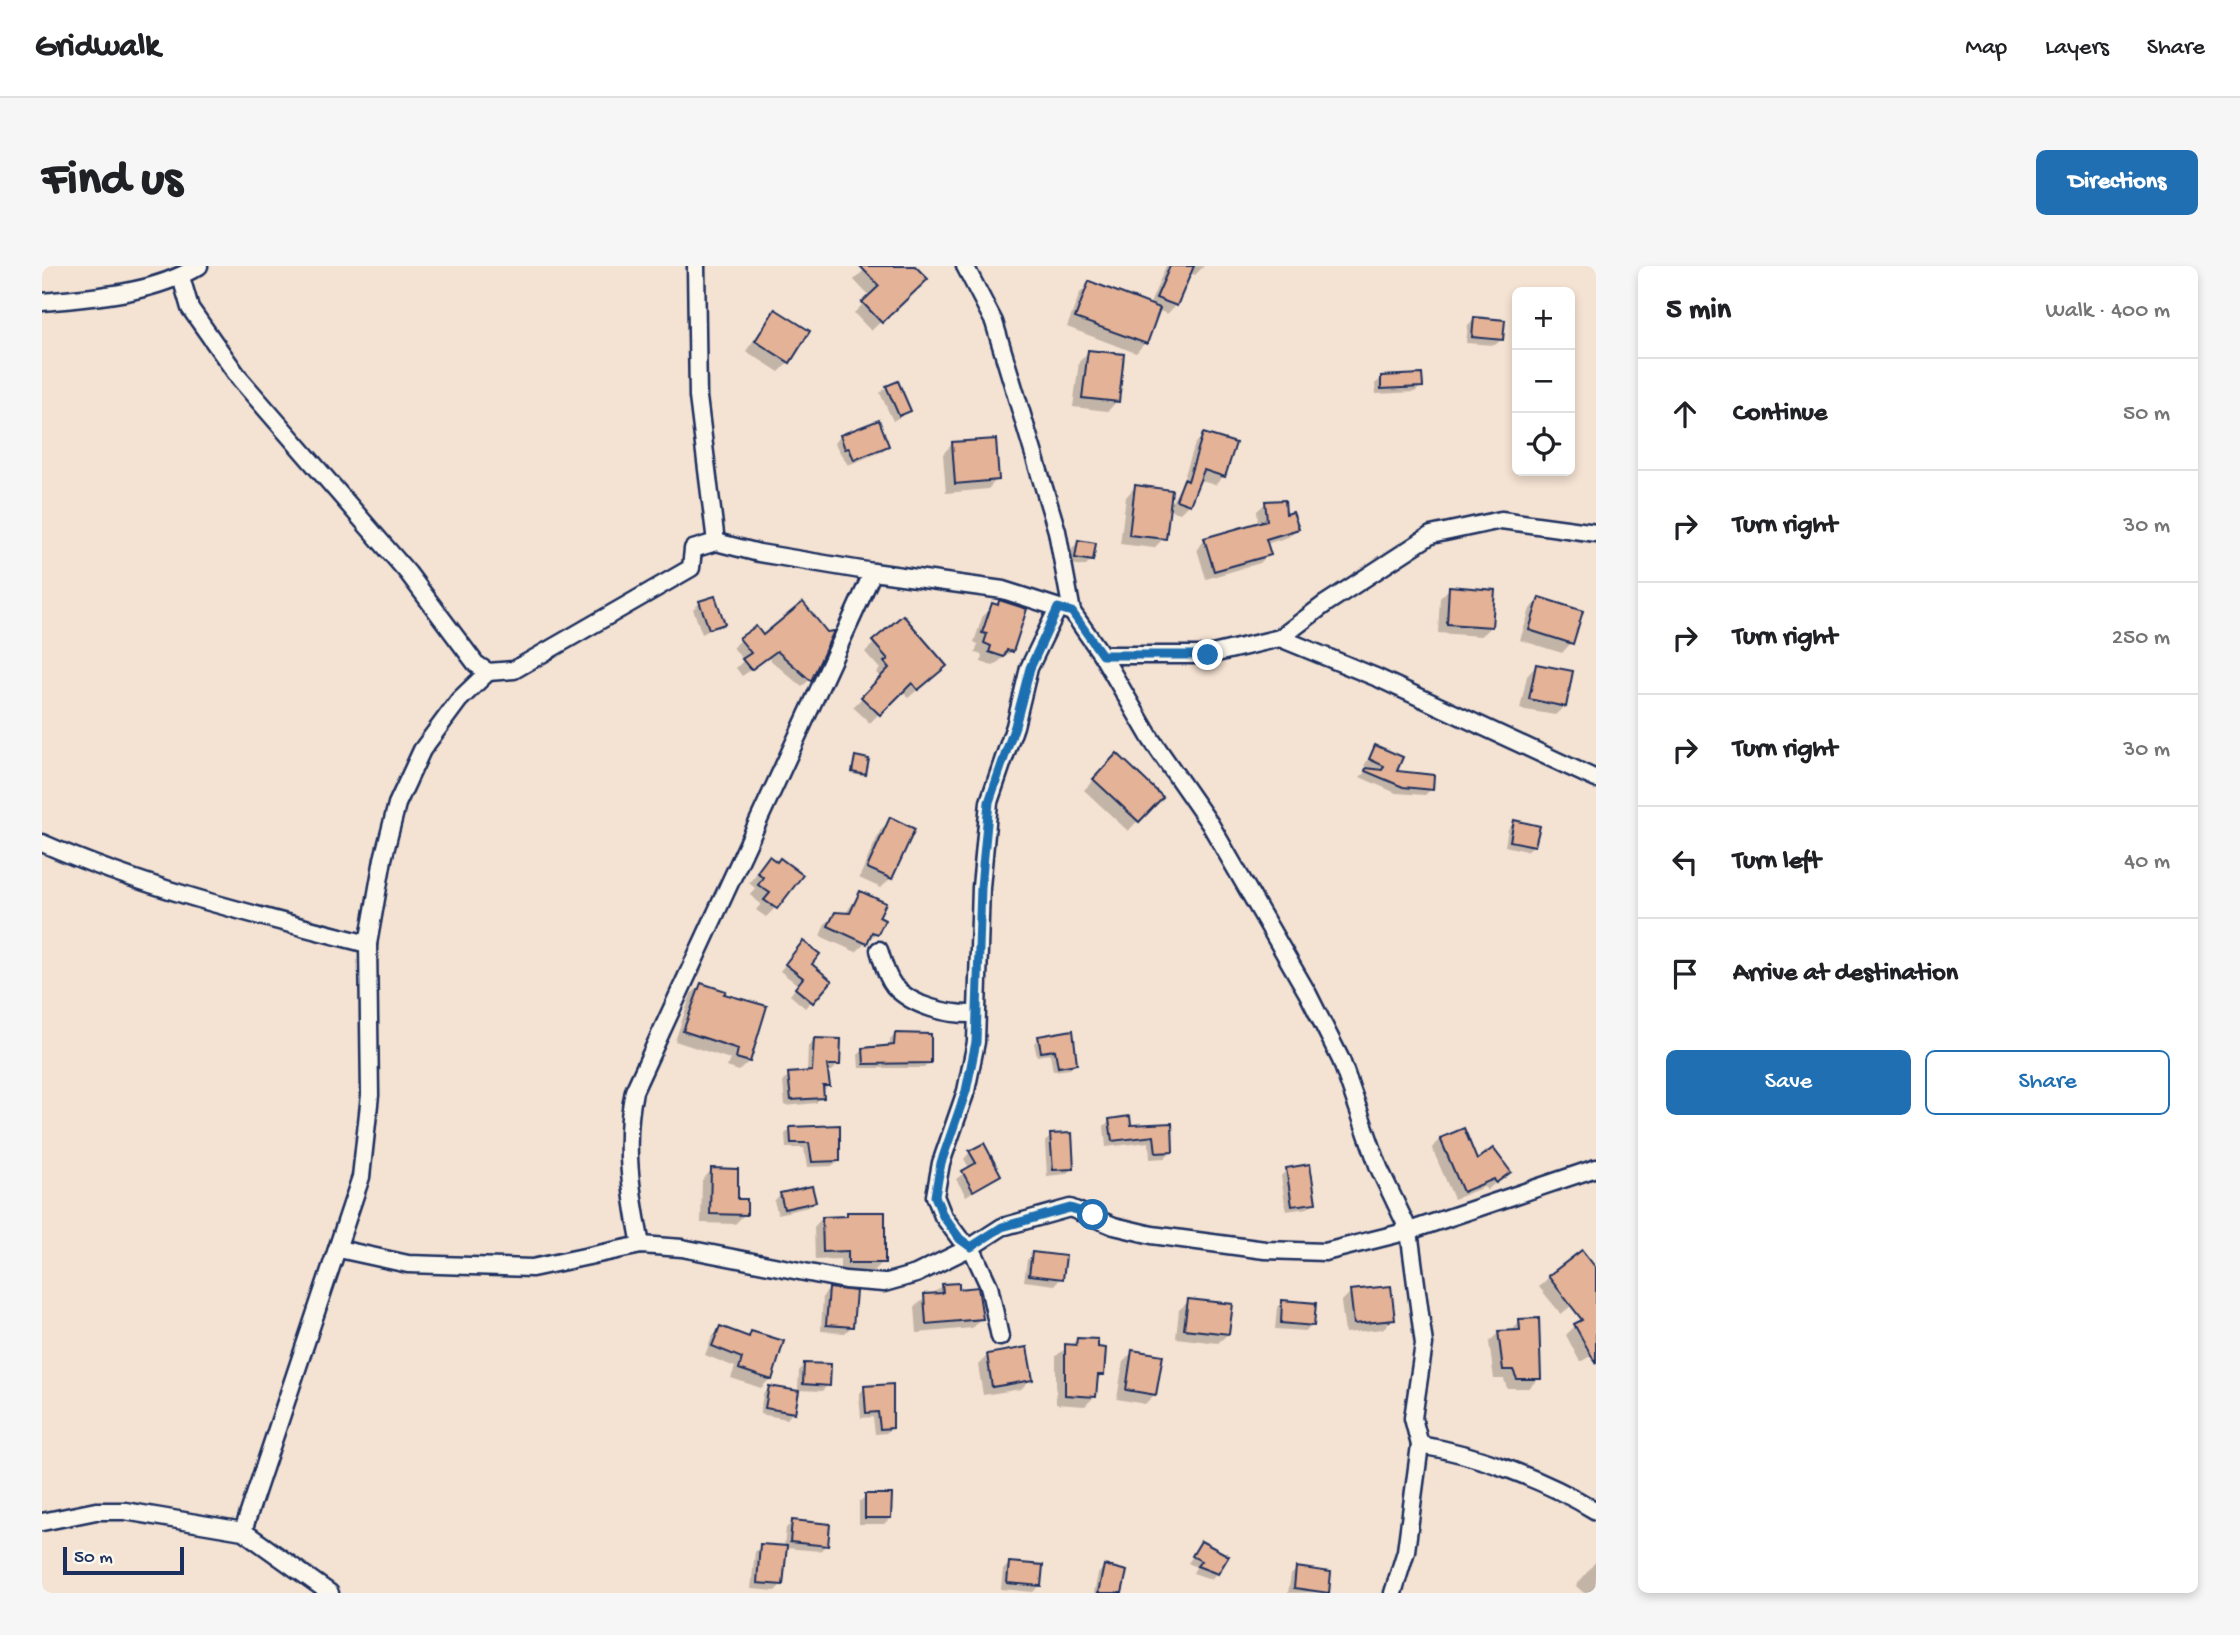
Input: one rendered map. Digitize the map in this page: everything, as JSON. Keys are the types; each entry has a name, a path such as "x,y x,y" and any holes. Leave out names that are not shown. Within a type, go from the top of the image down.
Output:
{"street":[{"path":"42,302 101,297 181,276 199,266"},
{"path":"696,266 698,397 716,542"},
{"path":"965,266 994,322 1057,531 1065,610 1030,668 1015,726 989,802 976,1042 966,1091 949,1134 935,1196 943,1216 960,1239 971,1247 989,1286 1000,1337"},
{"path":"181,276 190,308 240,379 334,484 408,573 476,664 488,672 514,670 560,644 691,568 692,549 716,542 873,572 1003,590 1065,610 1102,655 1151,740 1210,824 1308,994 1341,1060 1379,1168 1409,1231 1424,1344 1413,1418 1420,1445 1406,1551 1393,1593"},
{"path":"1102,655 1208,655 1280,638 1325,604 1431,536 1501,520 1596,533"},
{"path":"641,1245 627,1158 627,1123 634,1091 873,572"},
{"path":"1280,638 1378,678 1596,779"},
{"path":"243,1531 272,1436 339,1249 361,1177 370,1096 369,944 383,859 397,804 422,750 459,700 488,672"},
{"path":"42,843 80,860 170,888 369,944"},
{"path":"879,950 887,974 905,996 951,1015 976,1014"},
{"path":"339,1249 408,1264 532,1268 641,1245 681,1248 833,1278 884,1283 916,1273 971,1247 1002,1227 1070,1208 1114,1226 1139,1232 1265,1250 1325,1252 1409,1231 1596,1168"},
{"path":"1420,1445 1457,1451 1499,1466 1596,1511"},
{"path":"42,1522 96,1511 125,1511 243,1531 330,1593"}],"building":[{"path":"860,266 915,266 928,279 882,323 862,302 879,286"},
{"path":"1170,266 1194,266 1177,306 1156,298"},
{"path":"1089,281 1160,308 1147,344 1075,318"},
{"path":"775,309 810,331 790,363 755,341"},
{"path":"1474,317 1505,320 1503,340 1472,337"},
{"path":"1088,350 1124,354 1119,402 1082,398"},
{"path":"1422,374 1423,387 1381,389 1381,376"},
{"path":"898,381 911,411 899,416 886,386"},
{"path":"879,420 889,446 854,460 849,448 845,449 840,435"},
{"path":"1203,433 1236,443 1225,477 1204,470 1190,505 1176,500 1184,479 1188,481"},
{"path":"996,439 999,480 955,484 952,442"},
{"path":"1135,485 1172,490 1166,539 1129,535"},
{"path":"1285,500 1286,514 1293,512 1299,529 1266,539 1271,555 1214,571 1204,538 1267,520 1265,501"},
{"path":"1078,540 1096,543 1093,561 1075,558"},
{"path":"1449,586 1495,590 1492,627 1447,624"},
{"path":"715,596 725,624 709,629 699,601"},
{"path":"1539,597 1583,611 1573,644 1529,630"},
{"path":"999,600 1027,609 1013,652 1007,650 1004,657 989,652 991,646 984,643 987,634 982,633 992,603 998,605"},
{"path":"803,602 827,632 834,631 811,681 777,651 751,670 742,659 751,653 739,638 756,626 763,635"},
{"path":"903,615 947,666 918,690 912,683 880,715 861,697 889,668 884,662 888,659 872,641"},
{"path":"1536,664 1573,671 1566,707 1529,699"},
{"path":"1375,745 1403,757 1397,771 1434,775 1433,790 1403,787 1365,771 1366,768 1382,770 1384,766 1369,759"},
{"path":"1117,753 1163,797 1139,822 1093,779"},
{"path":"855,756 869,759 866,775 852,772"},
{"path":"890,817 915,829 892,879 867,868"},
{"path":"1514,820 1540,826 1535,846 1510,841"},
{"path":"769,856 777,862 780,858 803,875 777,909 764,900 770,893 758,885 763,877 757,872"},
{"path":"860,891 886,903 879,917 885,920 878,934 872,932 867,944 828,926 835,912 850,913"},
{"path":"803,941 820,954 812,964 832,981 813,1003 795,988 803,978 785,964"},
{"path":"701,983 726,991 724,994 767,1006 750,1062 736,1058 738,1049 683,1031"},
{"path":"1073,1030 1077,1064 1058,1067 1055,1050 1041,1052 1038,1036"},
{"path":"895,1033 931,1034 931,1063 864,1064 863,1048 894,1045"},
{"path":"814,1038 841,1039 840,1065 827,1065 830,1086 823,1086 824,1098 791,1100 788,1073 812,1071"},
{"path":"1130,1116 1131,1125 1172,1123 1173,1152 1156,1153 1154,1136 1112,1141 1109,1119"},
{"path":"840,1125 840,1161 812,1162 809,1143 791,1143 790,1127"},
{"path":"1464,1128 1477,1160 1493,1148 1511,1172 1496,1183 1494,1179 1463,1192 1440,1138"},
{"path":"1072,1133 1074,1169 1053,1170 1050,1134"},
{"path":"984,1143 1001,1175 973,1191 962,1171 976,1163 969,1151"},
{"path":"1310,1164 1316,1203 1292,1206 1286,1168"},
{"path":"711,1168 738,1169 738,1199 747,1199 747,1215 710,1214"},
{"path":"812,1186 816,1202 784,1209 780,1193"},
{"path":"847,1212 885,1212 885,1263 848,1263 848,1251 823,1252 822,1217 847,1216"},
{"path":"1582,1250 1596,1268 1596,1364 1574,1324 1582,1320 1548,1276"},
{"path":"1032,1252 1066,1256 1063,1279 1029,1275"},
{"path":"959,1283 959,1289 978,1287 983,1319 926,1324 924,1294 943,1293 942,1284"},
{"path":"1391,1286 1395,1320 1354,1324 1350,1290"},
{"path":"829,1288 856,1291 853,1327 826,1325"},
{"path":"1188,1299 1233,1304 1229,1334 1184,1329"},
{"path":"1282,1300 1316,1303 1314,1326 1281,1323"},
{"path":"1539,1318 1541,1379 1517,1379 1513,1370 1503,1370 1498,1331 1520,1330 1519,1319"},
{"path":"720,1326 749,1337 751,1331 784,1341 772,1380 739,1369 742,1358 712,1346"},
{"path":"1077,1338 1098,1339 1098,1347 1106,1348 1104,1375 1098,1375 1096,1397 1065,1395 1065,1344 1076,1345"},
{"path":"1027,1347 1033,1380 992,1387 987,1354"},
{"path":"1132,1350 1163,1355 1156,1395 1126,1390"},
{"path":"804,1363 831,1364 830,1386 803,1384"},
{"path":"893,1384 893,1428 880,1429 878,1412 866,1413 864,1386"},
{"path":"769,1386 799,1391 795,1413 765,1408"},
{"path":"865,1494 892,1494 891,1518 865,1518"},
{"path":"792,1520 830,1524 828,1546 790,1542"},
{"path":"1201,1541 1229,1556 1218,1574 1197,1566 1201,1561 1192,1556"},
{"path":"760,1544 787,1546 783,1585 757,1583"},
{"path":"1009,1562 1043,1565 1041,1586 1007,1583"},
{"path":"1104,1565 1127,1571 1122,1593 1098,1593"},
{"path":"1296,1567 1331,1572 1329,1593 1294,1588"}],"route":[{"path":"1093,1215 1070,1208 1002,1227 971,1247 960,1239 943,1216 935,1196 949,1134 966,1091 976,1042 981,887 989,802 1015,726 1030,668 1058,608 1072,612 1102,655 1208,655"}]}
